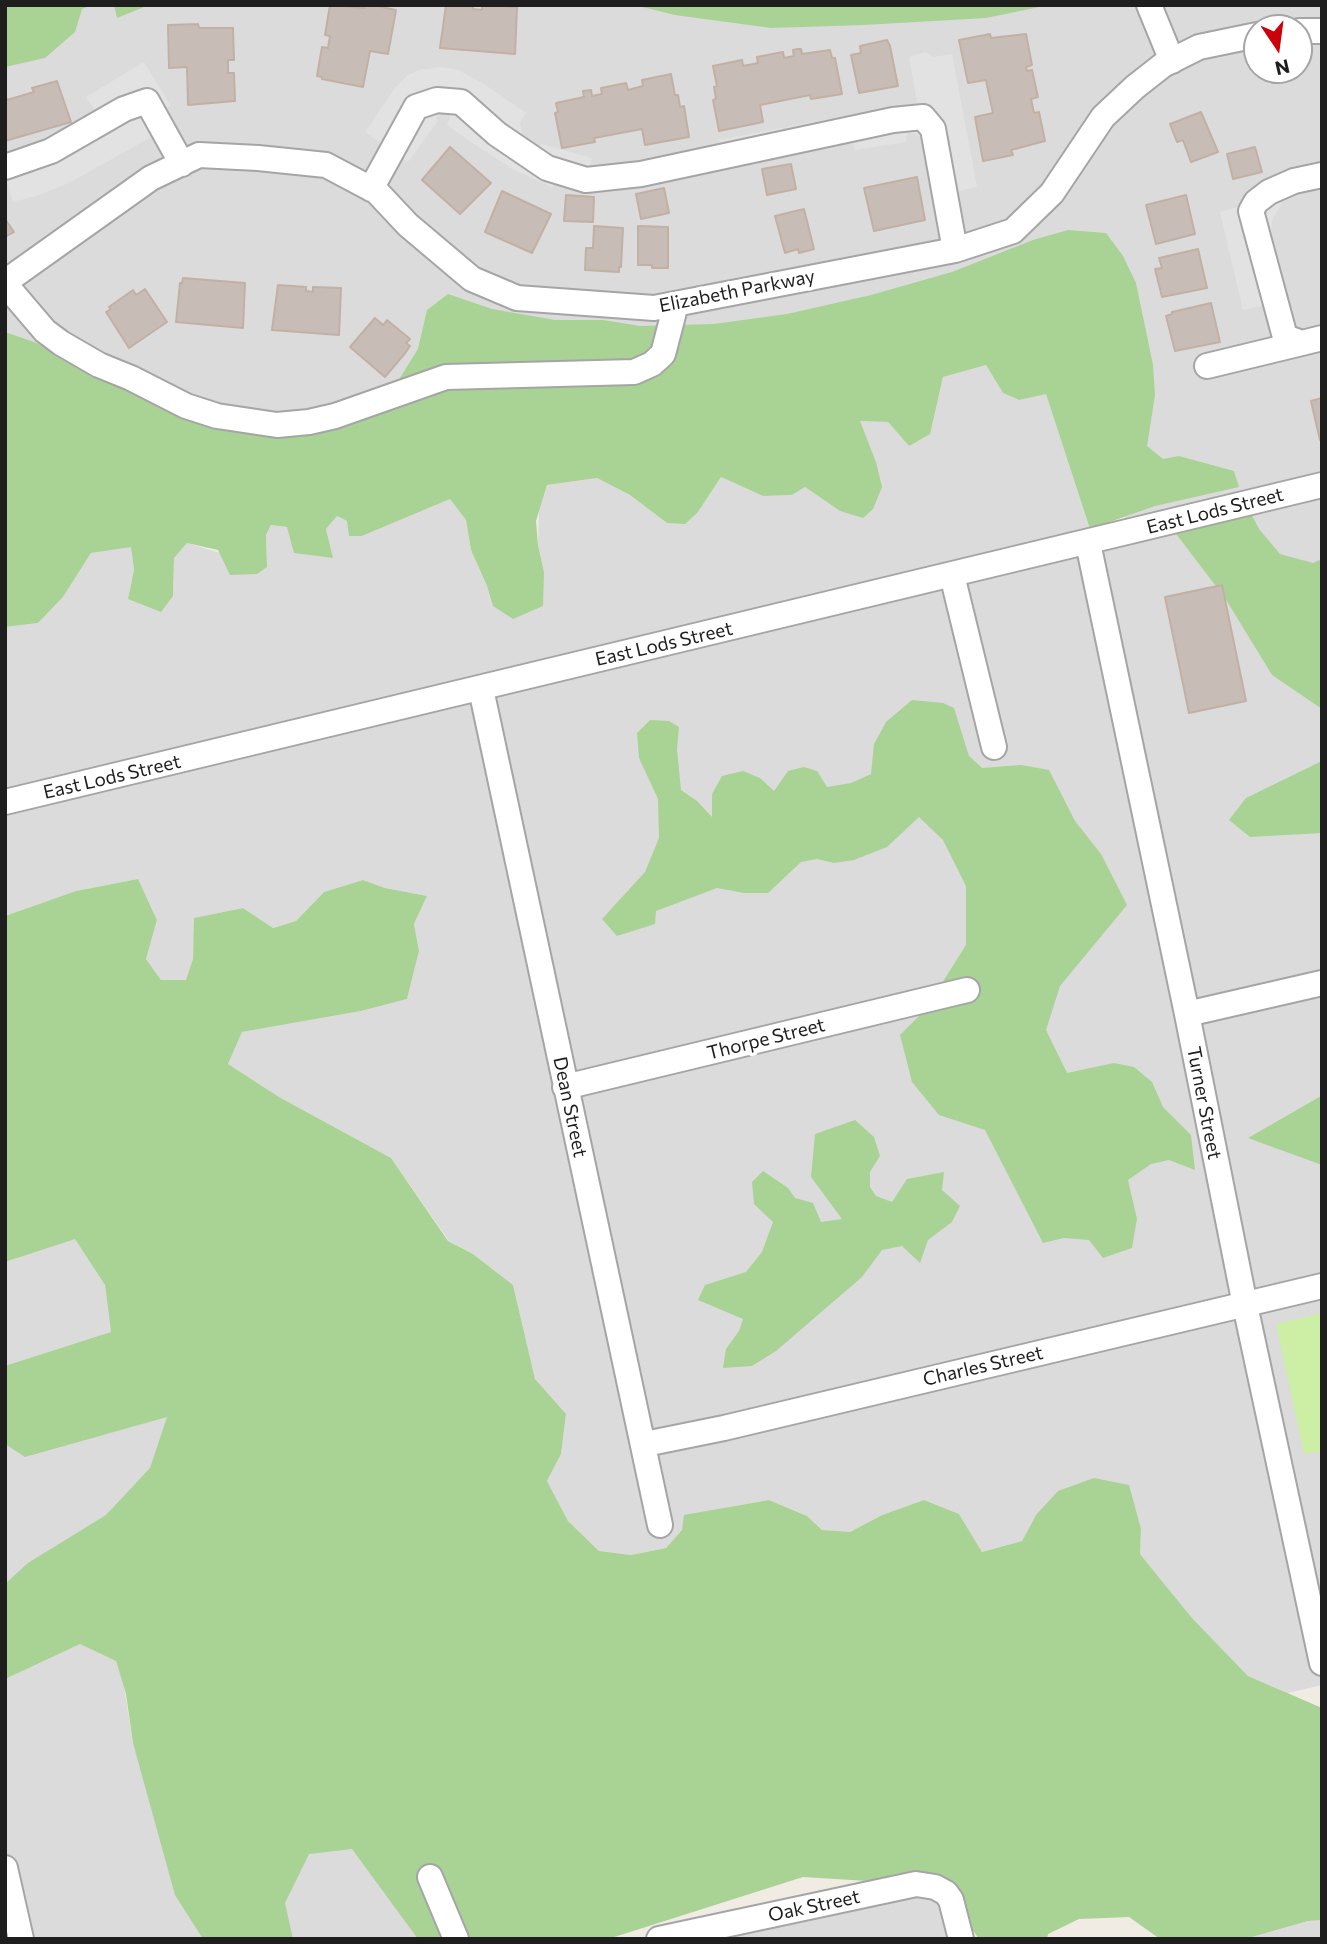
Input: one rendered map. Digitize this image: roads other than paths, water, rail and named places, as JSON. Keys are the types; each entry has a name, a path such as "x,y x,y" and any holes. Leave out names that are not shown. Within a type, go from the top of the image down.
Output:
{"street":[{"path":"1149,5 1172,61"},
{"name":"Elizabeth Parkway","path":"5,283 150,178 199,155 326,165 371,189 408,225 472,279 517,298 654,308 954,250 1013,231 1052,193 1103,117 1135,86 1199,47 1243,39"},
{"path":"371,189 416,107 437,100 461,102 497,134 547,168 586,180 640,174 893,120 923,117 933,129 954,250"},
{"path":"5,167 51,151 124,110 147,101 182,164"},
{"path":"1312,340 1285,337 1251,211 1256,202 1269,192 1294,181 1322,175"},
{"path":"5,283 45,331 99,365 186,406 217,416 277,425 335,416 446,377 634,372 652,365 663,354 676,304"},
{"path":"1207,366 1312,340"},
{"name":"East Lods Street","path":"5,803 1322,485"},
{"name":"Turner Street","path":"1088,543 1245,1306 1322,1662"},
{"path":"952,575 994,747"},
{"name":"Dean Street","path":"481,689 565,1087 645,1444 660,1525"},
{"path":"1187,1014 1322,983"},
{"name":"Thorpe Street","path":"565,1087 967,990"},
{"name":"Charles Street","path":"645,1444 724,1428 1322,1286"},
{"path":"5,1868 21,1939"},
{"path":"430,1877 456,1939"},
{"name":"Oak Street","path":"659,1939 916,1884 935,1887 951,1900 961,1939"}]}
